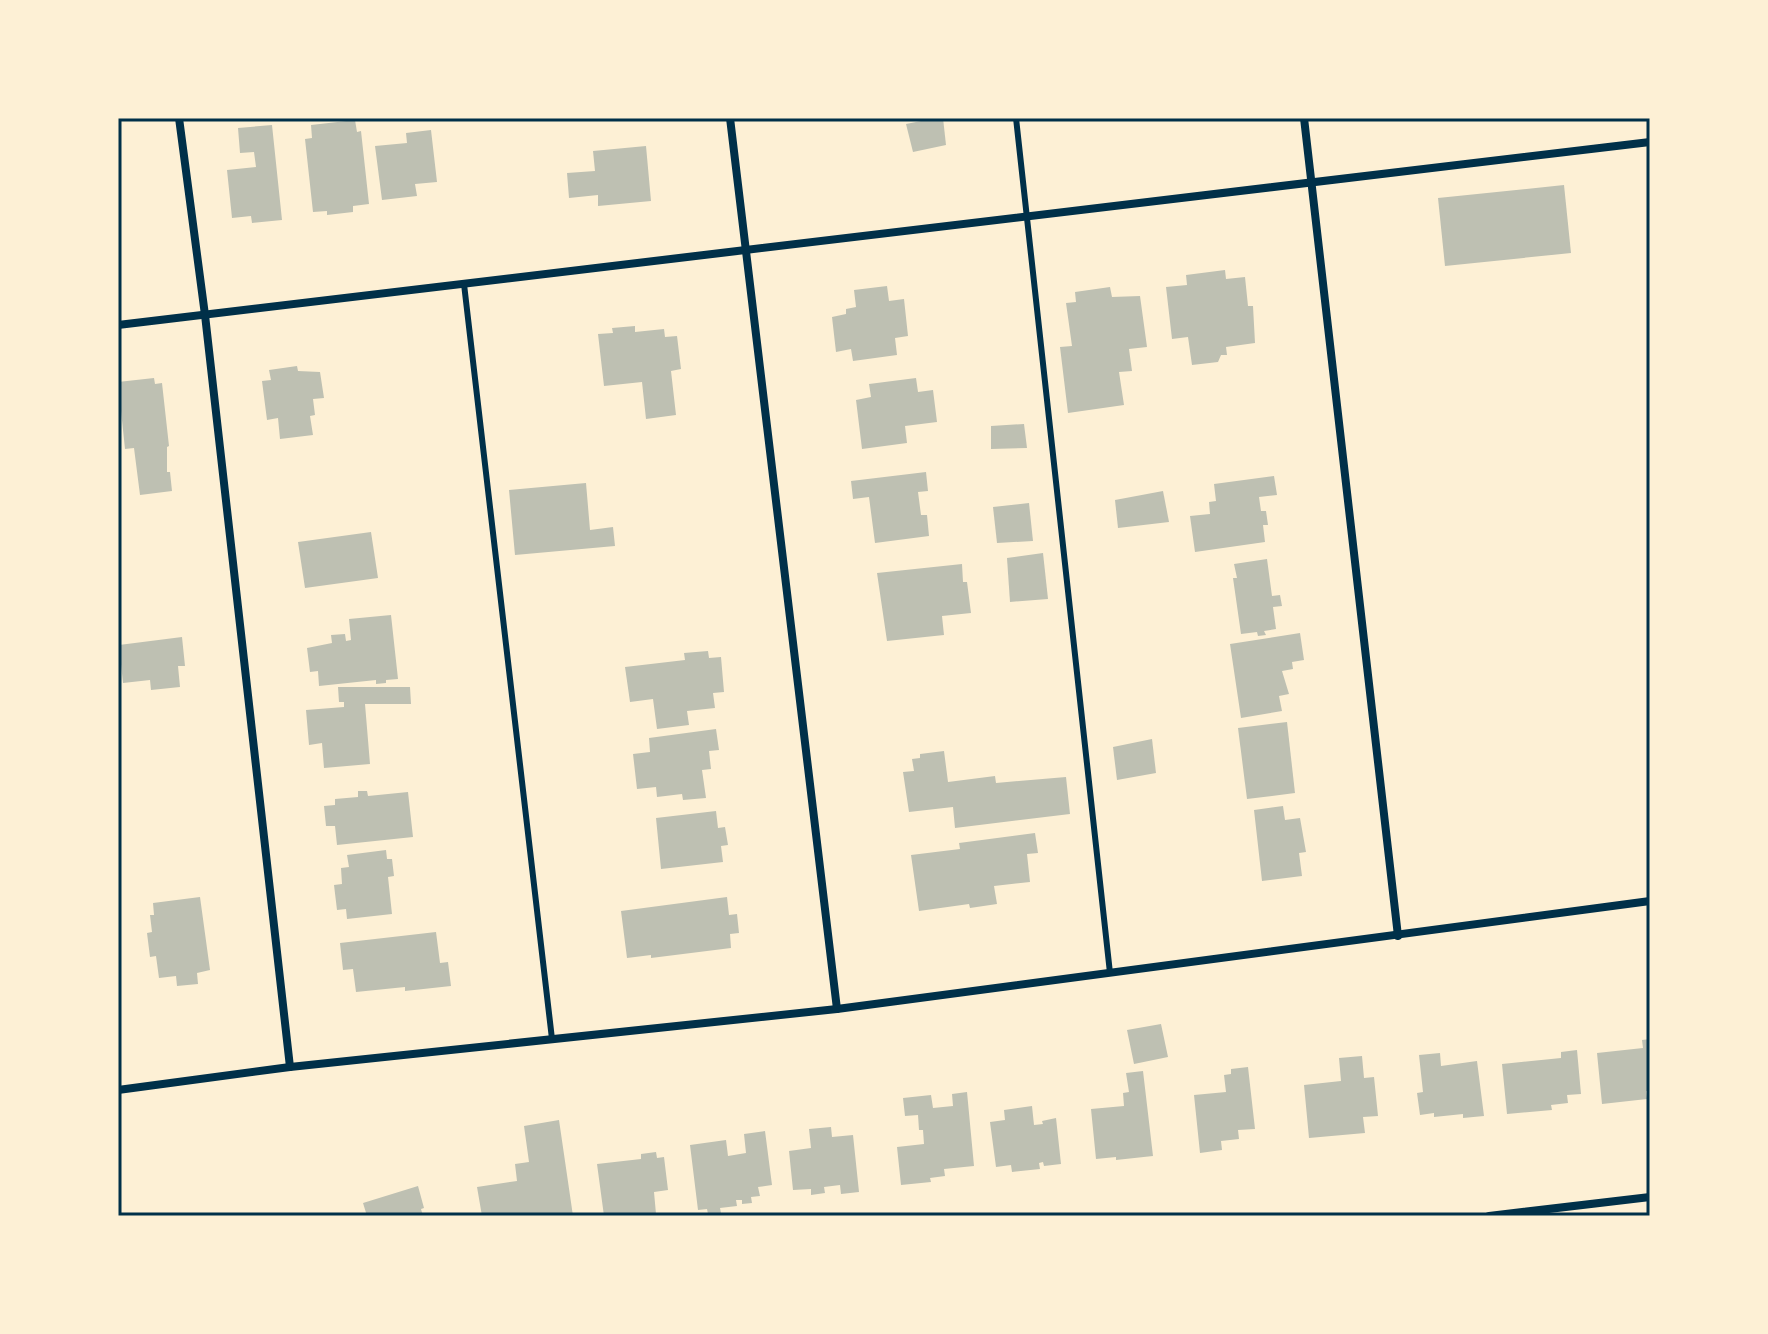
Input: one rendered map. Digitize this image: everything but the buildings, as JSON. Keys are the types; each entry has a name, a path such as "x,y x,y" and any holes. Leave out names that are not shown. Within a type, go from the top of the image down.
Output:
{"street":[{"path":"179,118 205,315 290,1067"},
{"path":"730,118 837,1009"},
{"path":"1304,118 1398,936"},
{"path":"118,325 1650,142"},
{"path":"118,1090 290,1067 837,1009 1650,901"},
{"path":"1489,1216 1650,1197"}],"lane":[{"path":"1016,118 1110,973"},
{"path":"464,284 552,1039"}]}
